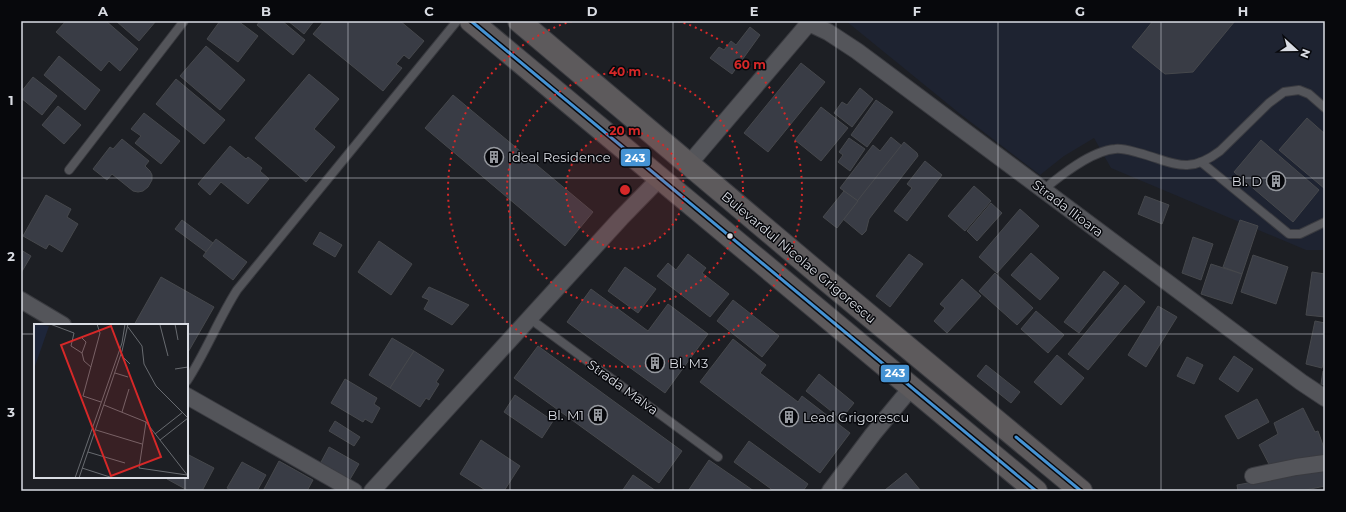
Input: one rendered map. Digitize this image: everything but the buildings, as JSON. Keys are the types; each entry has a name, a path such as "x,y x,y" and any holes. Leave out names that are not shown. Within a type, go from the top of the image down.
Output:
{"main road":[{"path":"471,21 1036,491"},
{"name":"Bulevardul Nicolae Grigorescu","path":"519,21 1081,491"},
{"path":"660,178 690,164"}],"street":[{"name":"Strada Ilioara","path":"690,164 809,23 844,41 1301,382 1325,398"},
{"path":"372,491 641,196 660,178"},
{"path":"21,300 61,324"},
{"path":"830,491 873,434 911,388"},
{"path":"188,397 354,491"},
{"path":"1253,476 1296,467 1325,463"}],"lane":[{"path":"69,170 184,21"},
{"path":"188,379 198,364 236,290 457,21"},
{"path":"1043,190 1080,164 1106,150 1129,150 1177,165 1189,166 1211,158 1269,103 1284,92 1299,90 1308,94 1325,108"},
{"path":"1201,162 1284,232 1289,234 1300,234 1325,222"},
{"name":"Strada Malva","path":"529,318 718,457"}],"shaded area":[{"path":"846,21 1325,21 1325,250 1306,250 1111,168 1094,138 1064,156 1040,175 959,113"}],"transit line":[{"name":"243","path":"471,21 1036,491"},
{"name":"243","path":"1016,437 1081,491"}],"place":[{"name":"Ideal Residence","path":"494,157"},
{"name":"Bl. D","path":"1276,181"},
{"name":"Bl. M3","path":"655,363"},
{"name":"Bl. M1","path":"598,415"},
{"name":"Lead Grigorescu","path":"789,417"}]}
